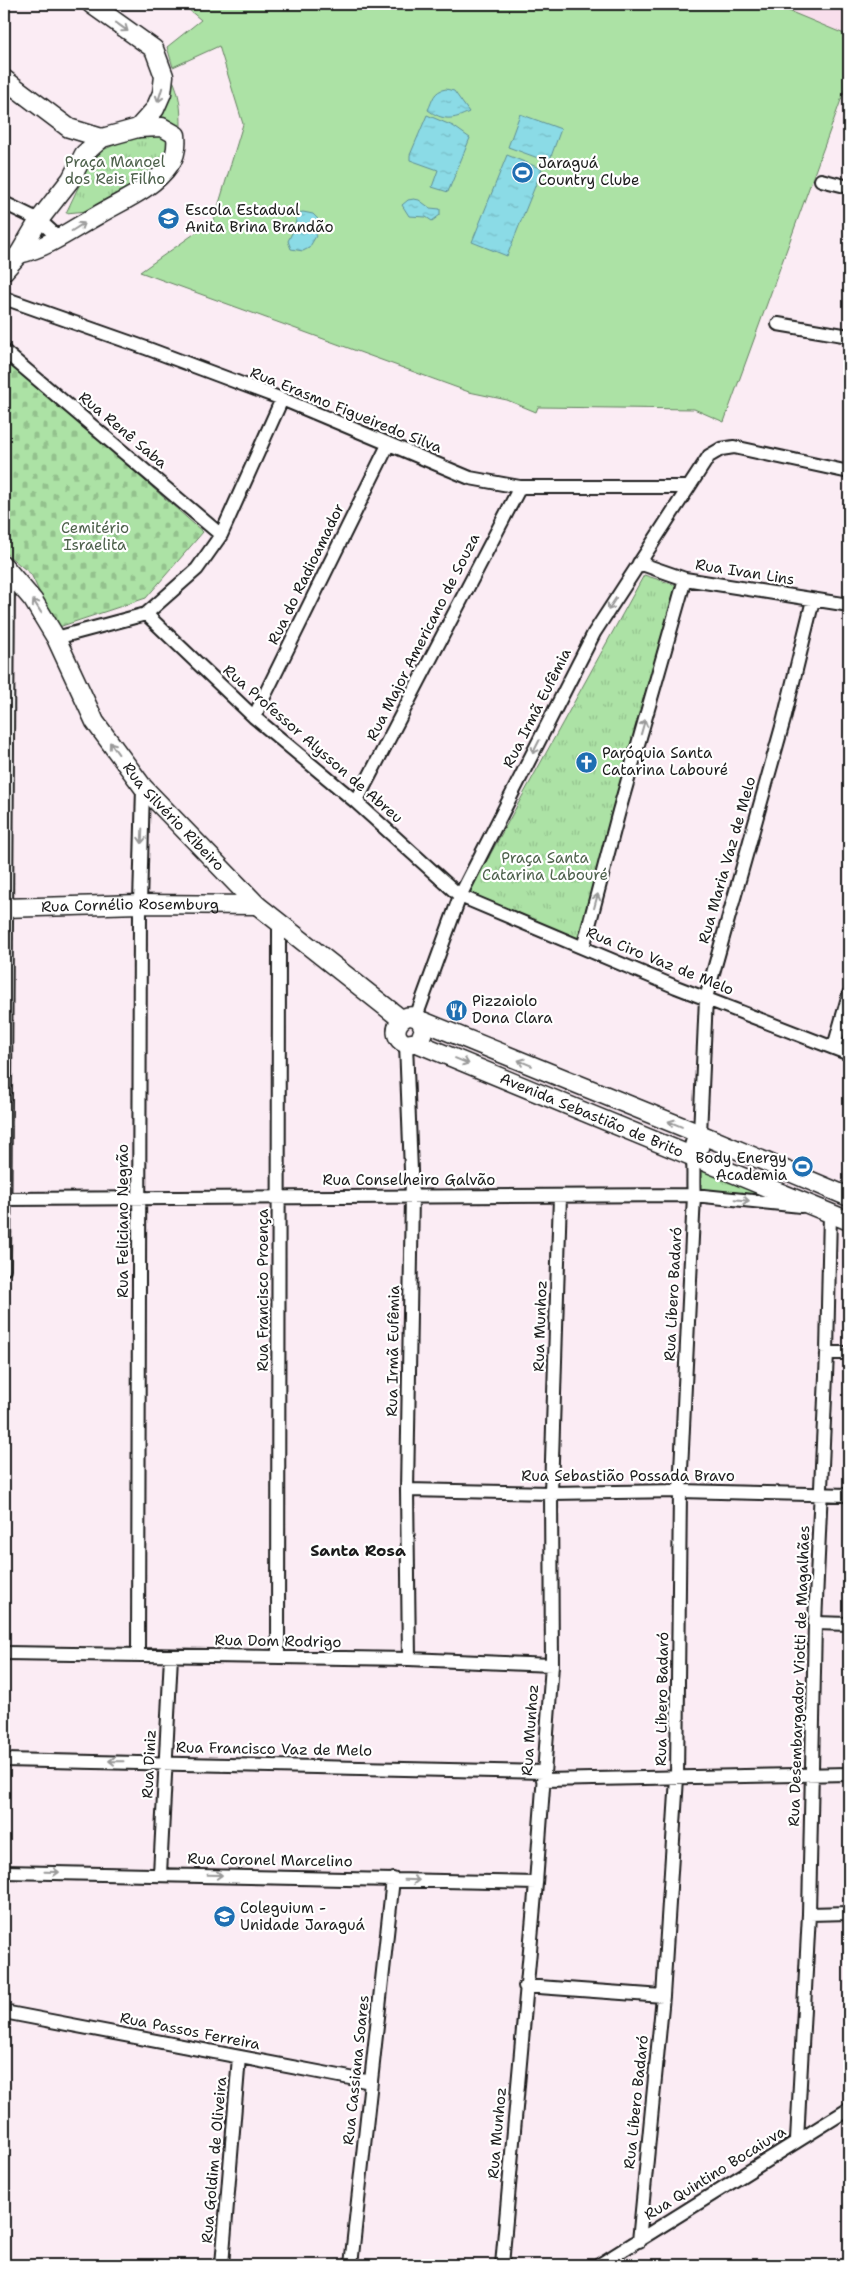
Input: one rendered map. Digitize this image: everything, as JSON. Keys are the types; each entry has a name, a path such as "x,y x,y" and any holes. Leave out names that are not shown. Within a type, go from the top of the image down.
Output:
{"street":[{"path":"91,4 154,48 164,76 162,94 155,110 138,128"},
{"path":"4,79 69,128 102,138"},
{"path":"4,271 19,254 39,220 71,179 84,154 102,138 138,128 162,127 176,135 177,147 171,164 151,184 60,239 39,250 19,254"},
{"path":"69,128 84,154"},
{"path":"820,180 849,187"},
{"path":"4,204 39,220 60,239"},
{"name":"Rua Erasmo Figueiredo Silva","path":"4,298 282,399 470,478 520,487 688,487"},
{"path":"778,324 849,336"},
{"name":"Rua Renê Saba","path":"4,351 221,535"},
{"path":"56,638 146,614 197,569 221,535 282,399"},
{"name":"Rua do Radioamador","path":"254,717 388,445"},
{"name":"Rua Irmã Eufêmia","path":"412,1019 460,896 594,633 709,456 721,449 734,447 849,472"},
{"name":"Rua Major Americano de Souza","path":"356,802 520,487"},
{"name":"Rua Ivan Lins","path":"639,563 686,580 849,605"},
{"path":"4,1269 6,569"},
{"name":"Rua Silvério Ribeiro","path":"6,569 33,600 56,638 95,722 143,787 238,896 257,905 279,924 412,1019"},
{"path":"583,948 619,811 686,580"},
{"name":"Rua Maria Vaz de Melo","path":"694,1157 690,1149 694,1136 700,1134 706,998 782,723 813,600"},
{"name":"Rua Professor Alysson de Abreu","path":"146,614 254,717 356,802 460,896"},
{"name":"Rua Feliciano Negrão","path":"138,1655 140,904 143,787"},
{"name":"Rua Cornélio Rosemburg","path":"5,908 140,904 238,896"},
{"name":"Rua Ciro Vaz de Melo","path":"460,896 706,998 849,1054"},
{"name":"Rua Francisco Proença","path":"278,1656 279,924"},
{"path":"834,1047 849,994"},
{"path":"412,1019 424,1029 424,1034 412,1044 402,1042 396,1035 396,1026 412,1019"},
{"name":"Avenida Sebastião de Brito","path":"412,1019 700,1134 849,1197"},
{"name":"Rua Irmã Eufêmia","path":"409,1658 407,1490 412,1196 412,1044"},
{"name":"Avenida Sebastião de Brito","path":"412,1044 849,1221"},
{"name":"Rua Líbero Badaró","path":"639,2241 663,1996 677,1778 680,1491 694,1195 692,1176 694,1157"},
{"name":"Rua Conselheiro Galvão","path":"4,1199 694,1195 822,1210"},
{"name":"Rua Munhoz","path":"502,2265 525,1986 536,1884 552,1665 551,1493 560,1196"},
{"name":"Rua Desembargador Viotti de Magalhães","path":"798,2140 809,1914 815,1623 827,1353 822,1210"},
{"path":"827,1353 849,1353"},
{"name":"Rua Sebastião Possada Bravo","path":"407,1490 551,1493 680,1491 849,1495"},
{"path":"815,1623 849,1624"},
{"name":"Rua Dom Rodrigo","path":"4,1653 409,1658 552,1665"},
{"name":"Rua Diniz","path":"160,1874 171,1656"},
{"name":"Rua Francisco Vaz de Melo","path":"4,1760 165,1762 543,1776 677,1778 849,1774"},
{"name":"Rua Coronel Marcelino","path":"4,1872 393,1879 536,1884"},
{"name":"Rua Cassiana Soares","path":"351,2265 393,1879"},
{"path":"809,1914 849,1913"},
{"path":"525,1986 663,1996"},
{"name":"Rua Passos Ferreira","path":"4,2012 371,2082"},
{"name":"Rua Goldim de Oliveira","path":"222,2265 239,2057"},
{"name":"Rua Quintino Bocaiuva","path":"599,2265 849,2109"}],"shaded area":[{"path":"772,4 849,4 849,36"}],"green space":[{"name":"Jaraguá Country Clube","path":"182,4 772,4 849,36 849,78 724,422 694,409 538,407 536,412 507,400 469,392 140,272 214,220 243,124 219,46 173,67 167,47 201,20"},
{"path":"172,78 180,102 181,127 163,123 143,127"},
{"name":"Praça Manoel dos Reis Filho","path":"176,133 168,162 98,210 66,213 94,154 139,134"},
{"name":"Cemitério Israelita","path":"4,357 203,532 146,598 56,628 31,574 4,552"},
{"name":"Praça Santa Catarina Labouré","path":"644,575 679,586 580,940 469,893"},
{"path":"697,1162 792,1203 699,1197"}],"water":[{"path":"446,89 454,91 469,112 458,117 443,118 428,110 436,94"},
{"path":"520,114 561,129 549,162 508,147"},
{"path":"427,115 453,126 470,138 448,192 432,187 438,170 410,160 410,155"},
{"path":"507,155 542,169 507,256 472,242"},
{"path":"408,200 419,200 430,208 440,209 440,215 432,221 426,217 409,216 402,205"},
{"path":"297,213 313,214 323,224 309,248 303,251 291,249 288,241 295,227"}],"place":[{"name":"Jaraguá Country Clube","path":"522,172"},
{"name":"Escola Estadual Anita Brina Brandão","path":"169,219"},
{"name":"Paróquia Santa Catarina Labouré","path":"586,762"},
{"name":"Pizzaiolo Dona Clara","path":"456,1010"},
{"name":"Body Energy Academia","path":"803,1167"},
{"name":"Coleguium - Unidade Jaraguá","path":"224,1917"}],"district":[{"name":"Santa Rosa","path":"358,1550"}]}
